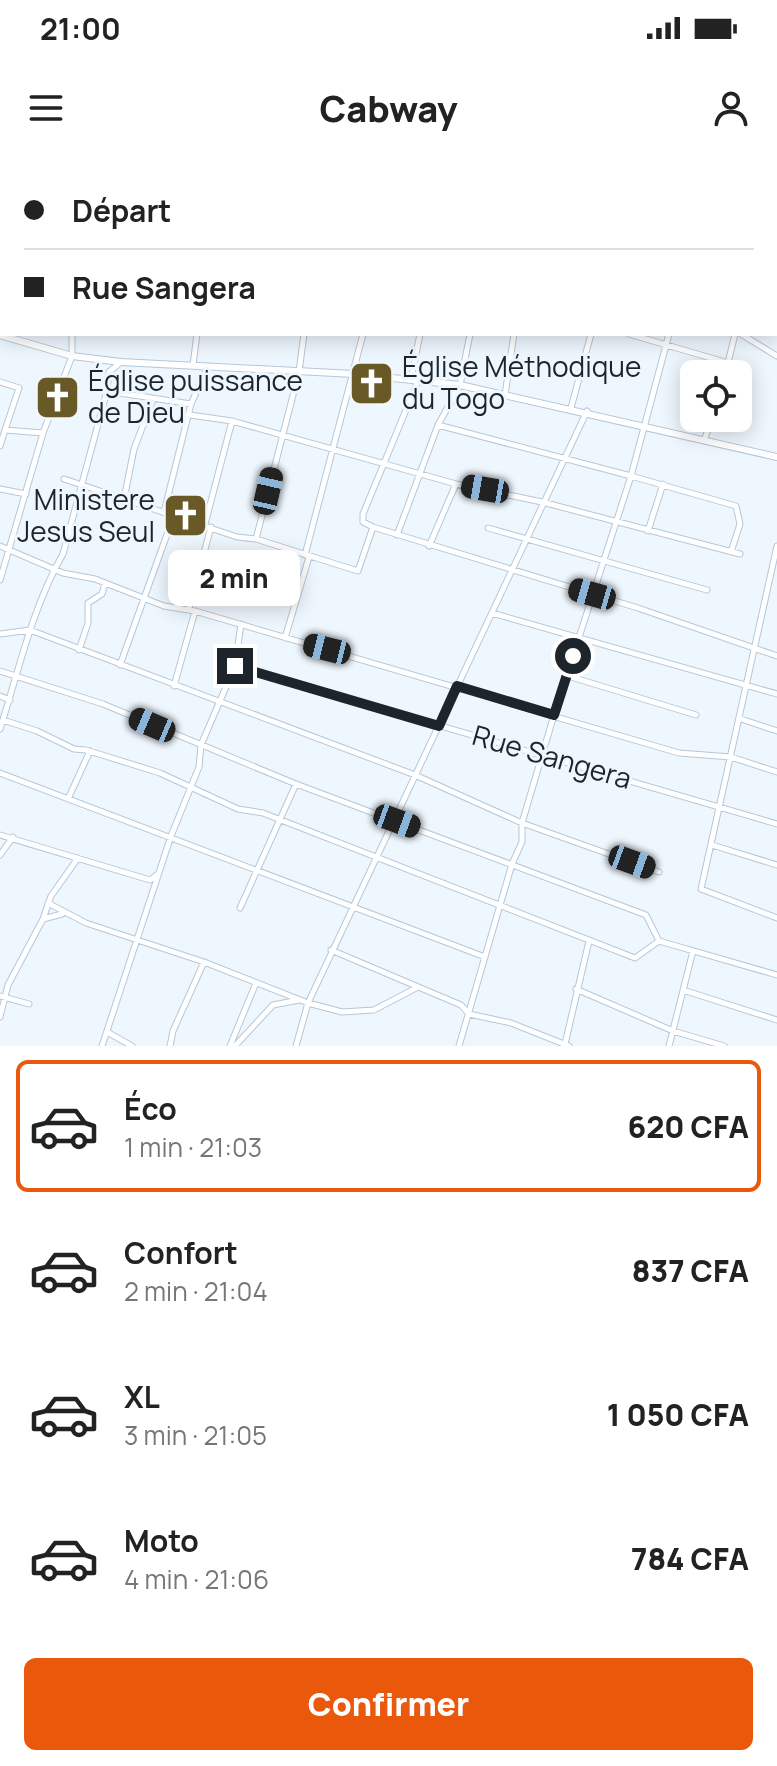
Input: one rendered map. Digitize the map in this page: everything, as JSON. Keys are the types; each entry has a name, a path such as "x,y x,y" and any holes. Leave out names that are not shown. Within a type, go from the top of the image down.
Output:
{"street":[{"path":"3,336 72,356 121,362 354,374 460,385 587,411 777,457"},
{"path":"0,580 43,433 72,356 72,336"},
{"path":"193,365 197,336"},
{"path":"256,539 299,372 304,336"},
{"path":"285,638 363,336"},
{"path":"420,336 415,379 362,518 373,527 429,546 592,594 777,656"},
{"path":"397,535 438,425 460,385 470,336"},
{"path":"505,395 514,336"},
{"path":"571,408 590,336"},
{"path":"636,336 718,360"},
{"path":"459,1046 512,864 522,842 522,823 554,715 613,522 631,476 668,336"},
{"path":"729,360 737,336"},
{"path":"742,336 777,356"},
{"path":"0,729 30,630 56,567 83,485 109,372 121,362"},
{"path":"164,512 191,404 208,366"},
{"path":"0,382 19,388 0,446"},
{"path":"107,391 191,404"},
{"path":"124,499 134,449 153,399"},
{"path":"296,1046 308,1003 350,907 397,821 415,775 562,458 587,411"},
{"path":"190,415 232,421 456,484 542,502 740,554"},
{"path":"174,686 232,421"},
{"path":"438,425 736,506 740,524 731,552"},
{"path":"5,430 43,433"},
{"path":"705,438 707,432"},
{"path":"64,479 237,537 256,539 358,571 373,527"},
{"path":"429,546 456,484"},
{"path":"648,531 663,484"},
{"path":"0,489 26,494"},
{"path":"120,665 174,515"},
{"path":"488,528 707,590"},
{"path":"0,546 44,566 56,567 63,573 105,583 164,606 192,610 679,753 731,757 777,772"},
{"path":"777,546 701,889 777,918"},
{"path":"79,650 88,623 88,603 102,594 105,583"},
{"path":"492,613 777,694"},
{"path":"102,1046 171,836 199,767 201,745 235,666 241,624"},
{"path":"0,634 30,630 415,775 522,823 659,872"},
{"name":"Rue Sangera","path":"235,666 719,804 777,824"},
{"path":"0,671 103,704 296,784 646,915 659,941 777,975"},
{"path":"568,676 696,715"},
{"path":"0,696 10,700"},
{"path":"741,719 777,731"},
{"path":"3,720 37,731 74,749 160,773 238,809 278,819 374,860 635,958 659,941"},
{"path":"68,799 90,751"},
{"path":"0,773 485,957"},
{"path":"240,908 296,784"},
{"path":"0,835 129,876 150,880 159,874"},
{"path":"0,855 14,837"},
{"path":"712,845 777,865"},
{"path":"0,1017 3,996 43,919 48,903 62,877 78,858"},
{"path":"48,903 63,914 204,962 308,1003 342,1012 374,1010 419,987"},
{"path":"43,919 63,914"},
{"path":"331,950 461,1005 469,1014 511,1023 550,1043 567,1045 576,989 589,941"},
{"path":"669,1046 693,951"},
{"path":"170,1046 173,1031 204,962"},
{"path":"233,1046 256,983"},
{"path":"576,989 673,1031 724,1046"},
{"path":"683,990 777,1020"},
{"path":"3,996 29,1004"},
{"path":"233,1046 273,1005 300,1000"},
{"path":"107,1032 132,1046"}],"place":[{"name":"Église Méthodique du Togo","path":"371,383"},
{"name":"Église puissance de Dieu","path":"57,397"},
{"name":"Ministere Jesus Seul","path":"186,516"}],"route":[{"path":"235,666 439,726 457,686 517,707 554,715 573,656"}]}
